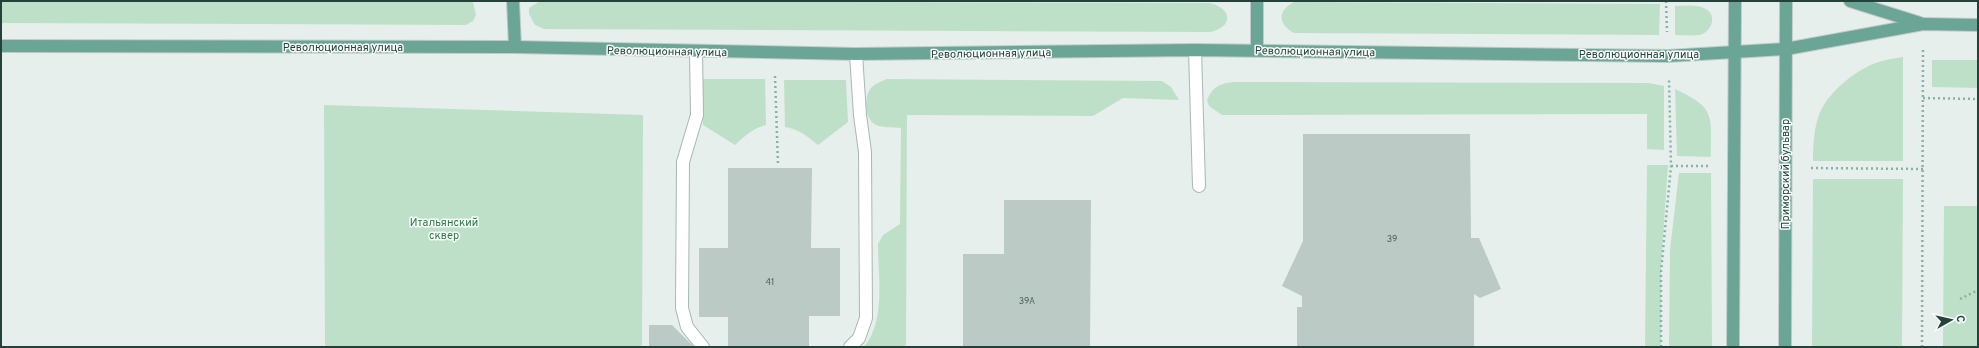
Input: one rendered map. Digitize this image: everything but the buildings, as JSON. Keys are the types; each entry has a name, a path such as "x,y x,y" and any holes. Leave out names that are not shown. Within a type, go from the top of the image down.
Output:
{"main road":[{"path":"513,1 515,47"},
{"path":"1257,1 1257,50"},
{"path":"1733,347 1735,1"},
{"name":"Приморский бульвар","path":"1785,347 1786,1"},
{"path":"1850,1 1923,24"},
{"name":"Революционная улица","path":"1,46 515,47 696,52 856,54 1257,50 1668,56 1786,49 1923,24 1978,25"}],"lane":[{"path":"1195,50 1198,186"},
{"path":"696,52 697,115 683,162 682,308 687,327 703,347"},
{"path":"850,347 859,338 866,318 866,152 860,115 856,54"}],"path":[{"path":"1922,347 1923,24"},
{"path":"774,53 778,165"},
{"path":"1661,347 1662,272 1671,166 1669,86"},
{"path":"1923,98 1978,99"},
{"path":"1671,166 1713,166"},
{"path":"1811,168 1923,169"},
{"path":"1960,299 1978,290"},
{"path":"1922,331 1926,332"}],"green space":[{"path":"1,1 470,1 473,2 476,15 473,21 466,25 1,23"},
{"path":"540,1 1210,3 1223,9 1227,18 1223,26 1218,30 1210,32 544,29 535,25 529,14 529,8"},
{"path":"1294,2 1660,4 1659,35 1294,33 1282,22 1282,13"},
{"path":"1675,6 1702,7 1710,12 1712,16 1712,24 1707,31 1700,35 1675,35"},
{"path":"1903,57 1903,161 1813,161 1815,129 1817,122 1821,110 1834,92 1859,71 1879,62"},
{"path":"1932,60 1978,60 1978,88 1932,87"},
{"path":"702,79 765,79 766,125 753,130 735,145 703,125"},
{"path":"887,79 1162,81 1171,87 1179,100 1123,98 1093,116 907,115 906,347 864,347 871,336 878,311 878,244 883,235 900,224 901,128 876,125 870,119 866,110 866,100 869,91 879,82"},
{"path":"784,80 846,80 848,122 818,145 799,131 785,127"},
{"path":"1233,82 1649,83 1664,86 1664,150 1647,149 1647,114 1222,115 1209,106 1207,100 1214,89 1223,84"},
{"path":"1675,89 1698,102 1708,114 1711,131 1711,157 1677,156"},
{"name":"Итальянский сквер","path":"324,105 643,115 642,347 325,347"},
{"path":"1647,165 1668,165 1661,268 1661,347 1645,347"},
{"path":"1679,173 1711,173 1712,347 1669,347 1670,250"},
{"path":"1813,179 1903,179 1902,347 1812,347"},
{"path":"1944,206 1978,206 1978,347 1943,347"}]}
